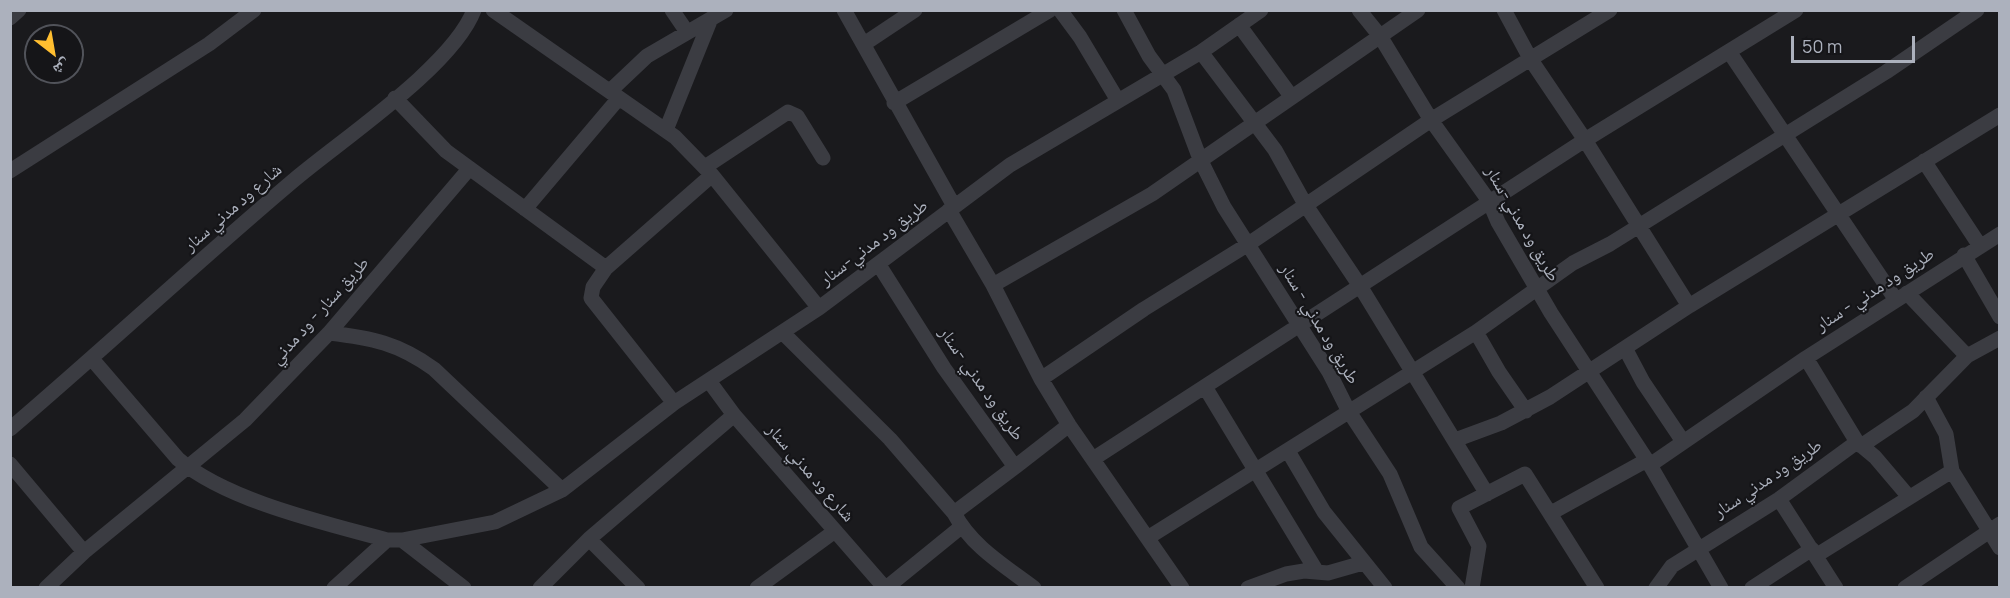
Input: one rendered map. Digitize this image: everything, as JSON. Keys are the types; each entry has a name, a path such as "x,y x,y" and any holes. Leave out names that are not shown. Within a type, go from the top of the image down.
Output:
{"street":[{"path":"10,18 19,10"},
{"path":"10,171 209,44 254,10"},
{"name":"شارع ود مدني سنار","path":"10,429 293,180 395,98 443,55 464,29 474,10"},
{"path":"492,10 666,130 708,171 819,308"},
{"path":"672,10 687,32"},
{"path":"525,209 614,95 632,68 726,10"},
{"path":"844,10 952,208 1041,379 1069,425 1149,537 1182,588"},
{"path":"864,44 915,10"},
{"path":"894,103 1050,10"},
{"path":"1060,10 1080,37 1117,99"},
{"path":"1125,10 1161,73"},
{"name":"طريق ود مدني-سنار","path":"394,540 462,530 495,522 562,490 674,403 819,308 1010,165 1117,99 1201,52 1241,19 1261,10"},
{"name":"طريق ود مدني-سنار","path":"1359,10 1380,36 1431,120 1489,201 1536,288 1649,462"},
{"path":"1504,10 1531,60 1585,140 1689,306"},
{"path":"1041,379 1143,309 1247,245 1431,120 1610,10"},
{"path":"1093,459 1489,201 1796,10"},
{"path":"1149,537 1288,452 1348,410 1476,332 1574,263 1610,244 1886,72 1977,10"},
{"path":"993,285 1107,222 1415,11"},
{"path":"1241,19 1291,96"},
{"path":"666,130 710,21"},
{"path":"1201,52 1249,117 1256,122 1305,204 1360,286 1487,494"},
{"path":"1730,53 1839,214 1901,297 1967,356"},
{"name":"طريق ود مدني - سنار","path":"1161,73 1174,90 1200,159 1224,207 1300,325 1329,372 1348,410 1390,474 1421,547 1452,586"},
{"path":"395,98 427,132 468,169 606,268"},
{"path":"674,403 591,298 596,280 708,171 788,112 797,116 823,158"},
{"path":"1455,441 1526,411 1689,306 2000,115"},
{"path":"1924,161 1980,246"},
{"name":"طريق سنار - ود مدني","path":"46,588 84,552 245,420 329,333 468,169"},
{"name":"طريق ود مدني - سنار","path":"1551,513 1649,462 2000,234"},
{"name":"طريق ود مدني - سنار","path":"1965,255 2000,317"},
{"name":"طريق ود مدني -سنار","path":"879,265 944,368 1015,467 1069,425"},
{"path":"1476,332 1498,372 1526,411"},
{"path":"329,333 392,344 434,369 562,490"},
{"path":"783,333 890,439 954,513 961,527 974,541 1034,588"},
{"path":"1859,444 1898,424 1967,356 2000,338"},
{"path":"1625,348 1643,382 1682,440"},
{"path":"1806,358 1859,444 1875,457 1909,497"},
{"path":"92,359 165,447 189,468 244,496 394,540 464,588"},
{"name":"شارع ود مدني سنار","path":"709,381 734,415 885,588"},
{"path":"1205,387 1317,572"},
{"path":"1926,397 1946,434 1952,471 1994,528 2000,548"},
{"path":"540,588 589,539 734,415"},
{"name":"طريق ود مدني سنار","path":"1700,548 1779,500 1859,444"},
{"path":"1288,452 1318,503 1385,588"},
{"path":"1649,462 1721,588"},
{"path":"10,464 84,552"},
{"path":"954,513 1015,467"},
{"path":"1752,588 1952,471"},
{"path":"1472,588 1479,546 1459,507 1525,474 1597,588"},
{"path":"1779,500 1836,588"},
{"path":"885,588 961,527"},
{"path":"1905,588 1994,528"},
{"path":"757,588 835,531"},
{"path":"589,539 639,588"},
{"path":"334,588 394,540"},
{"path":"1656,588 1672,566 1700,548"},
{"path":"1248,588 1286,574 1328,573 1363,562"}]}
